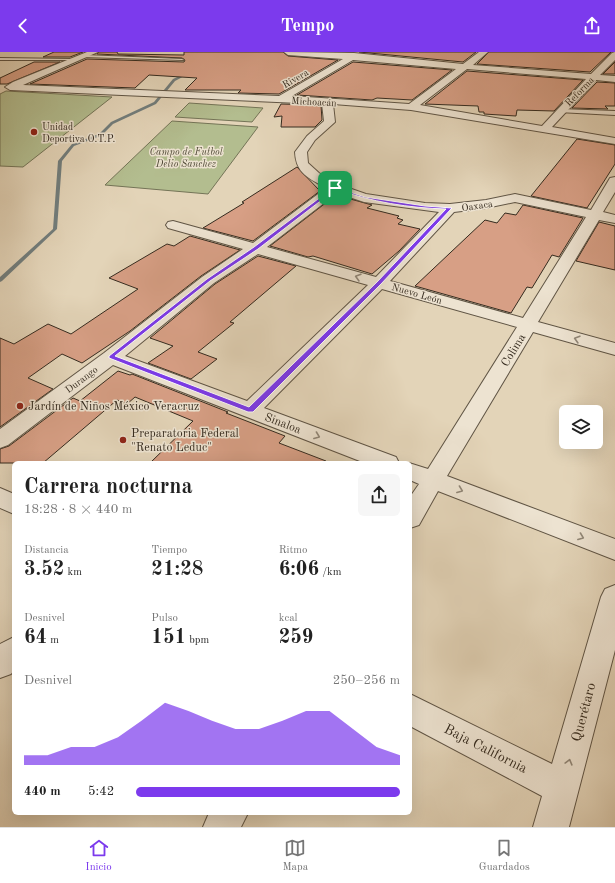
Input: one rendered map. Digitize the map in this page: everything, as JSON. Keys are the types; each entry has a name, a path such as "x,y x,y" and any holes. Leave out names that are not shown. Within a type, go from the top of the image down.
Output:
{"street":[{"path":"0,91 94,52"},
{"path":"288,52 615,79"},
{"name":"Rivera","path":"280,99 361,52"},
{"path":"411,107 484,52"},
{"name":"Reforma","path":"545,129 560,111 615,56"},
{"name":"Michoacán","path":"10,87 327,101 411,107 615,141"},
{"name":"Oaxaca","path":"327,101 330,122 311,138 301,152 302,164 314,176 335,188 364,198 425,207 450,208 486,204 515,198 615,219"},
{"name":"Colima","path":"412,515 615,181"},
{"name":"Durango","path":"0,440 111,357 208,280 256,248 335,188"},
{"path":"250,410 379,283 450,208"},
{"name":"Nuevo León","path":"173,225 615,349"},
{"name":"Sinaloa","path":"111,357 383,461"},
{"path":"412,472 615,550"},
{"path":"0,497 12,504"},
{"name":"Querétaro","path":"552,827 615,597"},
{"path":"0,664 12,652"},
{"name":"Baja California","path":"412,710 562,788"},
{"path":"221,827 229,815"}],"lane":[{"path":"84,56 182,60"},
{"path":"0,59 72,60"},
{"path":"560,111 615,113"}],"green space":[{"name":"Unidad Deportiva O.T.P.","path":"6,91 112,97 23,167 0,166 0,94"},
{"path":"189,103 263,108 252,122 175,117"},
{"name":"Campo de Futbol Delio Sanchez","path":"172,121 258,127 208,194 105,185"}],"building":[{"path":"54,52 83,52 70,57 43,57"},
{"path":"99,52 117,52 118,54 184,55 184,52 283,52 288,56 338,60 279,94 238,93 241,90 185,90 197,78 149,75 135,88 30,84 87,59 184,62 185,60 182,58 97,54"},
{"path":"359,52 476,52 463,62"},
{"path":"489,52 611,52 590,72 477,64"},
{"path":"34,62 60,62 7,84 0,84 0,78"},
{"path":"353,62 452,70 412,100 377,98 372,100 297,95"},
{"path":"615,62 615,74 603,74"},
{"path":"467,71 583,80 554,111 517,110 516,116 484,114 484,112 479,112 478,106 425,104"},
{"path":"597,82 615,83 615,106 605,106 608,109 572,108"},
{"path":"281,104 321,105 322,120 315,127 281,127 282,116 274,117"},
{"path":"577,139 615,145 615,164 587,208 531,196"},
{"path":"297,167 320,191 253,241 203,228 244,203 242,202"},
{"path":"336,195 372,205 367,208 399,216 397,218 403,220 398,224 420,229 399,251 372,274 313,256 308,257 270,246"},
{"path":"523,205 583,218 559,257 552,255 532,288 527,287 511,313 415,286 485,220 497,223 505,213 516,215"},
{"path":"599,222 615,226 615,270 576,261"},
{"path":"190,236 240,250 201,276 130,331 82,363 62,354 28,378 53,389 0,427 0,338 14,344 48,324 71,334 138,289 109,278 167,244 174,246"},
{"path":"258,256 296,266 230,322 234,323 198,352 217,359 191,379 148,363 173,346 150,338 215,284"},
{"path":"118,371 130,375 132,374 285,436 279,443 326,461 152,461 193,421 135,397 127,404 117,400 45,461 12,461 12,463 0,463 0,449 9,446 73,398 80,401"}],"waterway":[{"path":"0,280 55,229 60,161 73,145 100,135 112,123 155,103 174,80 189,73"}],"place":[{"name":"Unidad Deportiva O.T.P.","path":"34,132"},
{"name":"Jardín de Niños México Veracruz","path":"20,406"},
{"name":"Preparatoria Federal \"Renato Leduc\"","path":"123,440"}],"route":[{"path":"335,188 364,198 425,207 450,208 379,283 250,410 111,357 208,280 256,248 335,188"}]}
